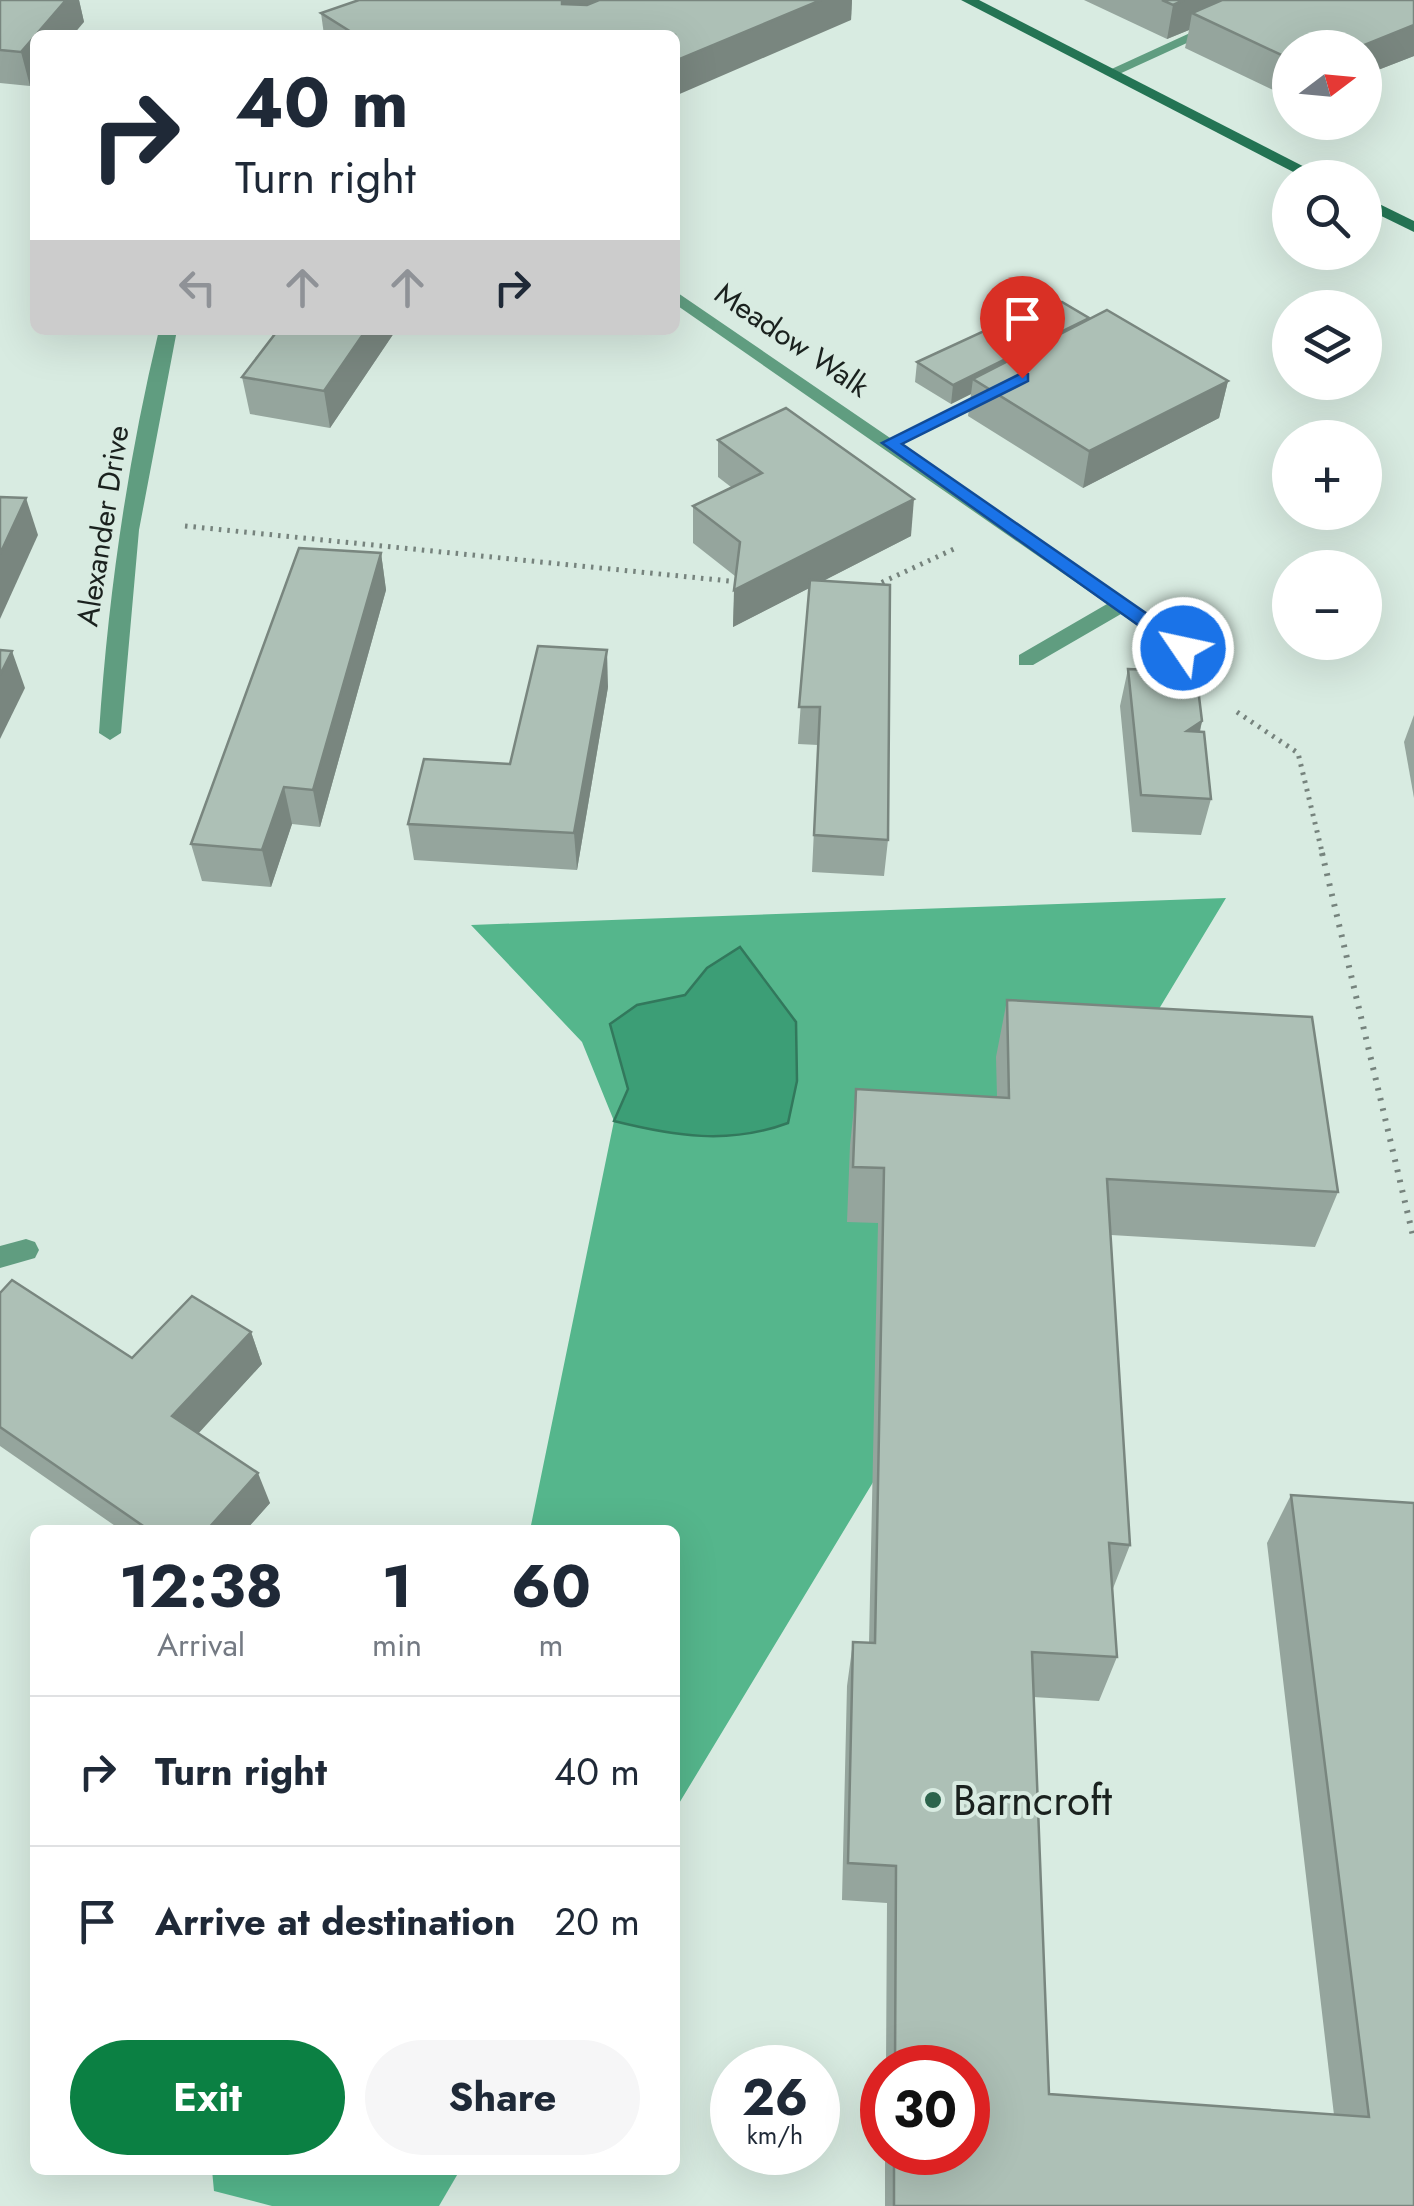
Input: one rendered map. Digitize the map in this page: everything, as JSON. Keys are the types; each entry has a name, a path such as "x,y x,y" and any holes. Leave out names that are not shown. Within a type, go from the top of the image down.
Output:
{"street":[{"path":"968,0 1283,160"},
{"path":"1112,72 1274,0"},
{"path":"1382,211 1414,227"},
{"name":"Meadow Walk","path":"680,299 1214,669"},
{"name":"Alexander Drive","path":"110,733 114,651 131,520 167,335"},
{"path":"890,443 1022,378"},
{"path":"1026,660 1121,605"}],"path":[{"path":"131,520 739,582"},
{"path":"873,586 1005,526"},
{"path":"1214,669 1201,688 1298,753 1414,1240"}],"shaded area":[{"path":"1226,898 680,1802 680,1525 531,1525 614,1121 582,1042 471,925"},
{"path":"740,947 796,1022 797,1081 788,1123 744,1134 701,1136 614,1121 628,1089 610,1024 637,1005 685,995 707,968"},
{"path":"212,2175 457,2175 439,2206 272,2206 214,2191"}],"building":[{"path":"0,0 66,0 40,30 30,30 30,42 21,52 0,50"},
{"path":"359,0 562,0 562,4 587,5 599,0 821,0 680,59 680,30 348,30 321,13"},
{"path":"1222,0 1414,0 1414,25 1382,38 1382,30 1272,30 1272,51 1192,13"},
{"path":"1047,302 1062,302 1089,318 953,385 917,362"},
{"path":"1107,310 1228,381 1089,451 973,379"},
{"path":"274,335 363,335 324,391 242,377"},
{"path":"786,408 914,499 734,590 740,542 693,506 762,473 718,440"},
{"path":"0,497 26,498 0,554"},
{"path":"299,548 381,553 313,790 284,787 262,850 191,844"},
{"path":"810,580 890,585 888,840 814,835 820,707 799,707"},
{"path":"538,646 607,650 574,833 408,824 424,759 510,764"},
{"path":"0,650 12,651 0,675"},
{"path":"1128,669 1196,672 1202,721 1187,731 1204,732 1211,799 1141,795"},
{"path":"1007,1000 1312,1017 1338,1192 1107,1179 1130,1545 1109,1543 1117,1657 1032,1652 1049,2094 1369,2117 1291,1495 1414,1503 1414,2206 894,2206 894,2175 990,2175 990,2045 895,2045 896,1866 848,1863 853,1642 875,1643 884,1168 853,1167 856,1089 1009,1098"},
{"path":"12,1280 132,1358 192,1296 251,1332 172,1416 258,1473 211,1525 142,1525 0,1427 0,1293"}],"place":[{"name":"Barncroft","path":"933,1800"}],"route":[{"path":"1022,378 890,443 1183,648"}]}
